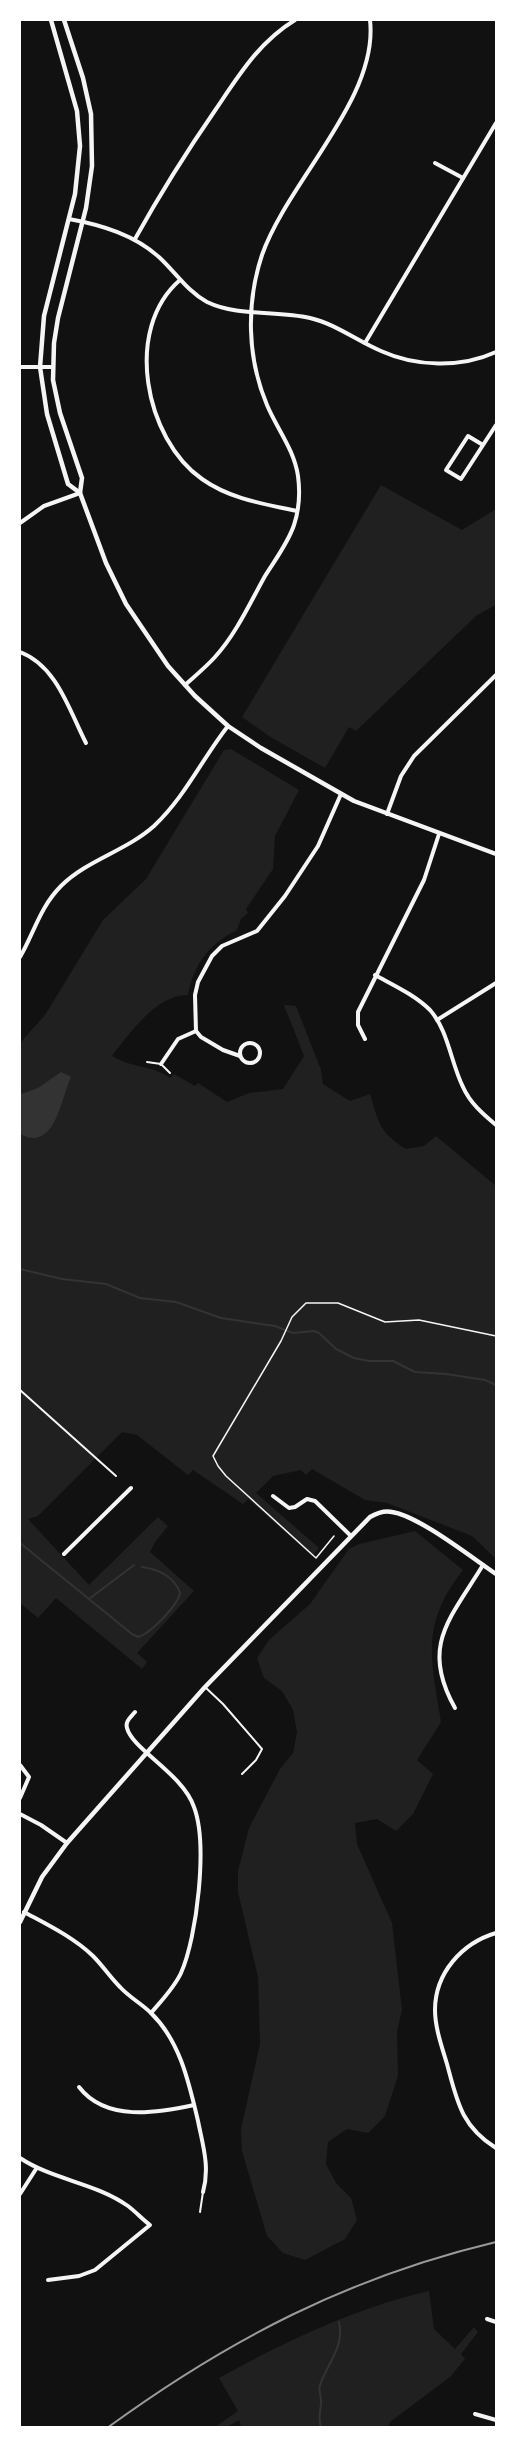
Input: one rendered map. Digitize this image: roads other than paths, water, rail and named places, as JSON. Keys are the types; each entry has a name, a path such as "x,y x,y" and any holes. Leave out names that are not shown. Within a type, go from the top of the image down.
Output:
{"street":[{"path":"51,20 73,95 79,126 79,168 69,219 44,316 40,367 47,414 68,484 80,493"},
{"path":"64,20 83,78 93,131 91,174 58,318 53,367 60,413 82,478 80,493 106,563 126,604 156,651 185,685 228,726 261,748 341,794 386,815 496,854"},
{"path":"135,239 187,152 251,58 273,34 295,20"},
{"path":"185,685 215,657 231,636 288,538 297,511 299,487 295,461 267,406 255,369 251,339 256,276 269,237 363,75 371,40 370,20"},
{"path":"365,343 496,123"},
{"path":"435,163 463,179"},
{"path":"69,219 82,221 135,239 162,259 191,292 212,304 227,309 289,314 313,319 337,328 400,359 417,362 443,364 467,361 496,352"},
{"path":"180,280 162,299 154,317 148,345 147,368 155,412 165,435 179,457 193,472 214,487 256,503 297,511"},
{"path":"20,367 53,367"},
{"path":"483,445 468,435 446,470 461,479 496,425"},
{"path":"20,522 44,506 80,493"},
{"path":"20,652 40,662 52,676 86,743"},
{"path":"386,815 401,776 414,756 496,675"},
{"path":"20,957 41,912 60,886 81,869 130,843 154,825 175,803 206,754 228,726"},
{"path":"240,1056 240,1048 247,1043 254,1044 260,1050 259,1058 253,1063 245,1062 240,1056 223,1050 196,1031 195,995 203,971 212,956 222,946 257,931 271,914 313,854 341,794"},
{"path":"365,1039 358,1025 358,1012 424,880 439,834"},
{"path":"375,975 416,999 437,1020 463,1087 476,1106 496,1125"},
{"path":"437,1020 496,983"},
{"path":"161,1064 178,1039 196,1031"},
{"path":"64,1554 131,1488"},
{"path":"273,1496 288,1508 295,1507 307,1499 315,1501 350,1535"},
{"path":"20,1922 42,1877 67,1843 205,1687 350,1535 375,1514 393,1512 406,1516 496,1574"},
{"path":"455,1708 441,1678 438,1661 440,1646 449,1619 483,1565"},
{"path":"135,1712 127,1720 127,1728 133,1738 180,1781 196,1810 200,1835 199,1886 187,1959 173,1988 151,2013"},
{"path":"20,1765 29,1776 20,1798"},
{"path":"20,1814 67,1843"},
{"path":"24,1912 75,1941 94,1957 121,1989 151,2013 163,2026 176,2049 194,2105 207,2161 207,2178 203,2192"},
{"path":"496,1933 488,1935 458,1954 445,1972 436,1992 435,2011 437,2029 457,2103 465,2120 476,2133 496,2148"},
{"path":"79,2087 85,2095 97,2102 125,2111 162,2112 194,2105"},
{"path":"20,2158 36,2169 106,2195 128,2206 150,2225 95,2270 79,2276 48,2280"},
{"path":"20,2194 36,2169"},
{"path":"487,2319 496,2322"},
{"path":"475,2414 496,2420"}],"lane":[{"path":"147,1062 161,1064 170,1073"},
{"path":"20,1390 116,1476"},
{"path":"205,1687 262,1749 256,1760 242,1774"},
{"path":"200,2212 203,2192"}],"waterway":[{"path":"20,1269 62,1279 106,1284 140,1298 176,1302 221,1318 275,1326 293,1333 314,1331 336,1349 354,1358 369,1361 393,1361 415,1372 485,1380 496,1385"},
{"path":"20,1543 138,1637 149,1631 163,1618 180,1593 170,1578 142,1567"},
{"path":"89,1599 134,1565"},
{"path":"321,2428 320,2387 340,2339 339,2322"}],"railway":[{"path":"107,2428 199,2366 292,2315 390,2273 496,2242"}]}
